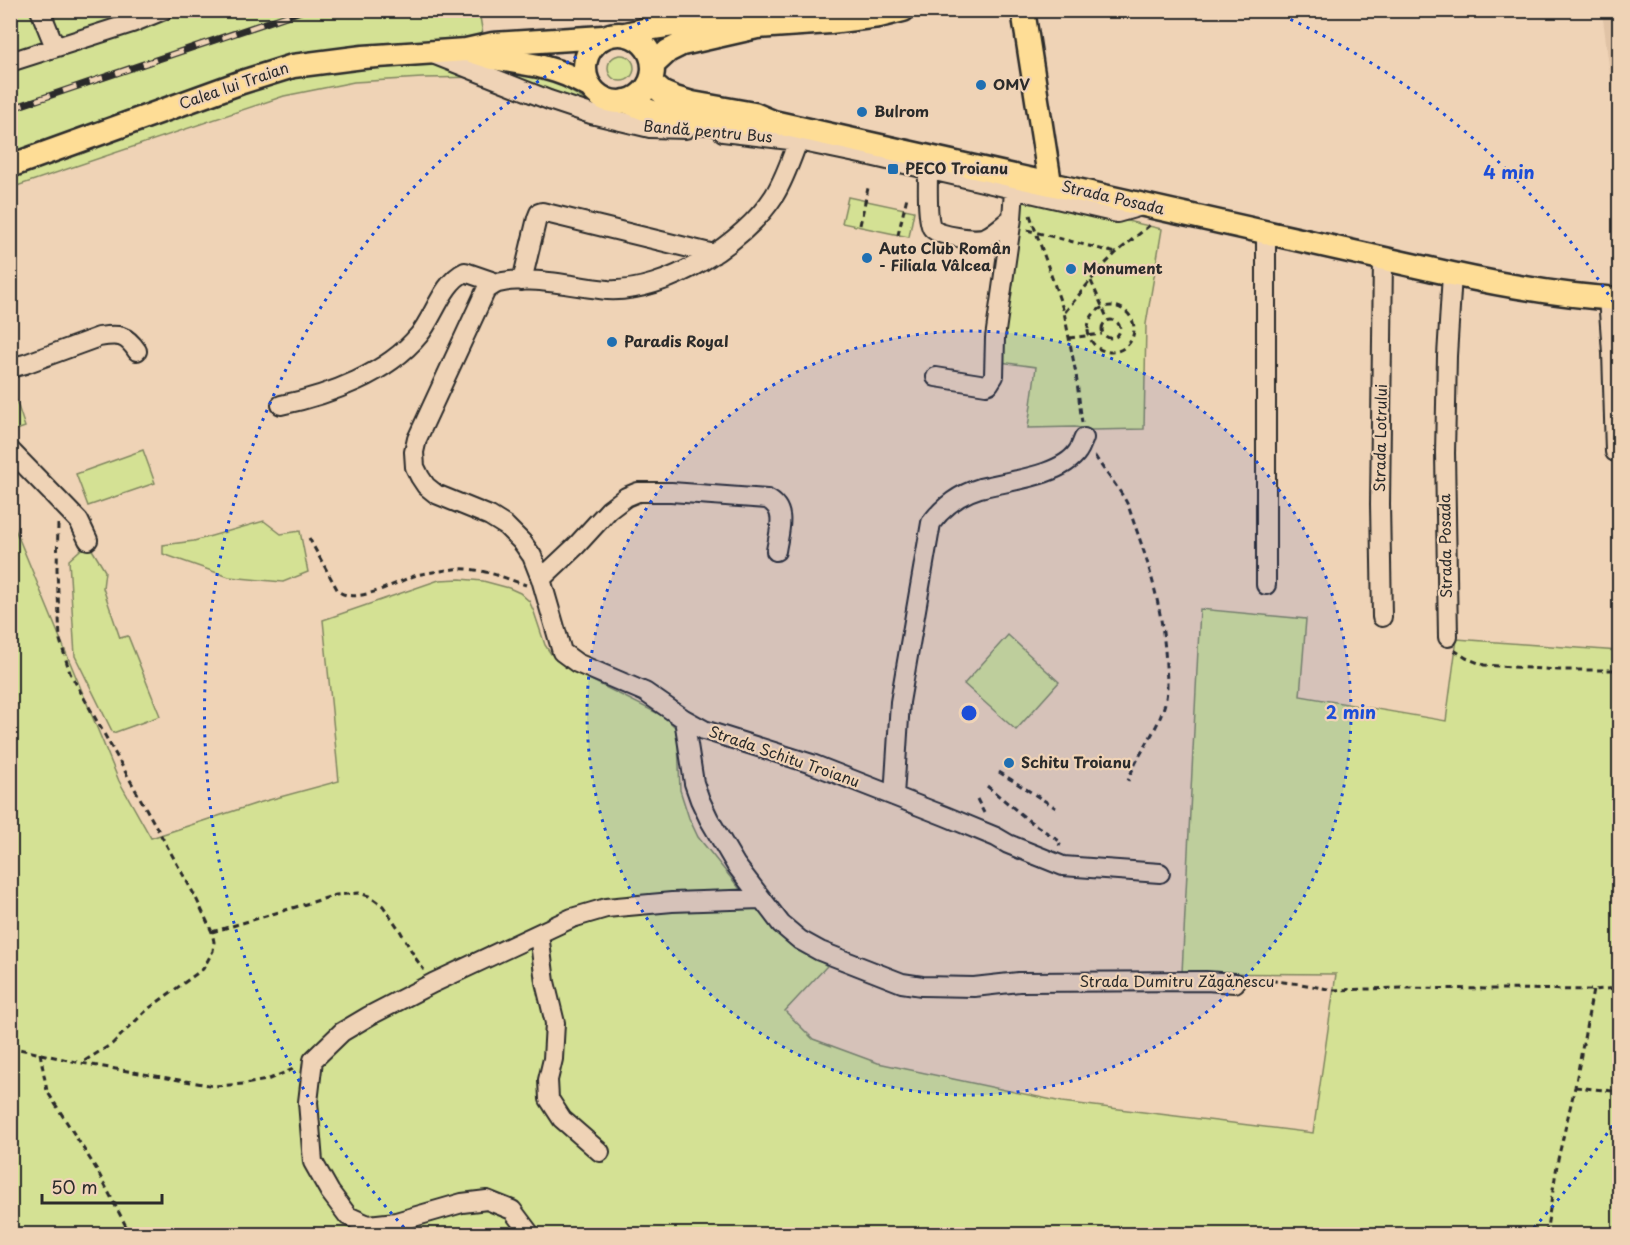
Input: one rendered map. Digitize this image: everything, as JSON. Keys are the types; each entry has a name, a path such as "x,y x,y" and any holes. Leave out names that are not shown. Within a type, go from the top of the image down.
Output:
{"main road":[{"path":"757,27 721,22 649,28 625,34 614,34 594,44 587,54 586,77 591,87 599,95 609,100 631,100 641,95 648,86 652,74 668,51 682,44 757,27 830,22 879,16 903,10"},
{"path":"1023,10 1050,183"},
{"path":"625,34 645,45 651,54 652,74"},
{"name":"Calea lui Traian","path":"10,166 242,82 293,66 327,60 466,50 494,44 603,38"},
{"name":"Calea lui Traian","path":"466,50 547,69 567,75 591,87"},
{"name":"Strada Posada","path":"652,74 663,93 675,98 754,114 800,135 1015,182 1050,183 1511,287 1573,296 1614,298"},
{"name":"Strada Posada","path":"625,101 670,119 724,124 773,122"}],"street":[{"path":"40,10 55,47"},
{"path":"10,62 55,47 129,17 164,10"},
{"name":"Bandă pentru Bus","path":"425,52 549,100 623,123 650,128 800,135"},
{"path":"281,405 335,390 396,358 420,334 451,284 465,272 497,283 540,281 608,290 626,290 679,273 734,241 761,213 778,188 800,135"},
{"path":"928,162 930,224 933,230 960,237 981,238 1018,219"},
{"path":"936,377 986,385 994,376 995,339 1018,219 1015,182 1117,213 1145,205"},
{"path":"522,281 537,218 542,212 714,254"},
{"path":"1266,232 1266,585"},
{"name":"Strada Lotrului","path":"1382,617 1380,493 1383,259"},
{"name":"Strada Posada","path":"1448,638 1445,453 1452,274"},
{"name":"Strada Schitu Troianu","path":"497,283 486,290 479,303 417,439 414,452 415,467 426,486 436,494 490,516 506,526 522,542 531,556 542,586 562,652 577,663 645,692 704,730 812,764 1063,866 1160,873"},
{"path":"1614,298 1612,352 1615,453"},
{"path":"10,368 99,337 112,335 121,336 131,342 137,351"},
{"path":"889,795 900,702 931,523 940,511 978,489 1026,478 1063,465 1078,452 1084,438"},
{"path":"10,450 79,521 88,540"},
{"path":"542,586 609,510 626,497 638,492 767,499 775,503 780,511 776,551"},
{"name":"Strada Schitu Troianu","path":"684,719 694,783 700,800 736,865 761,899"},
{"path":"530,1234 513,1210 487,1200 462,1203 396,1222 368,1225 348,1216 330,1192 313,1162 308,1102 314,1060 342,1032 369,1016 433,983 572,918 606,909 672,902 761,899"},
{"name":"Strada Dumitru Zăgănescu","path":"761,899 780,924 800,940 820,951 902,982 922,986 974,987 1019,982 1206,981 1235,983"},
{"path":"539,934 545,982 555,1023 553,1059 548,1080 549,1099 562,1119 600,1152"}],"path":[{"path":"860,225 868,188"},
{"path":"898,235 907,197"},
{"path":"1064,312 1116,253 1168,210"},
{"path":"1018,219 1036,233 1116,253"},
{"path":"1018,219 1036,233 1064,312 1076,374 1084,438 1125,499 1152,578 1161,619 1167,692 1165,704 1128,781"},
{"path":"1091,281 1108,321"},
{"path":"1117,306 1125,310 1134,323 1132,339 1128,345 1114,352 1098,349 1088,336 1088,322 1095,311 1101,307 1117,306"},
{"path":"1108,321 1116,322 1120,327 1120,333 1116,337 1110,339 1102,334 1101,328 1108,321"},
{"path":"1069,338 1102,334"},
{"path":"60,501 57,569 60,640 70,673 189,886 212,932 214,942 213,951 203,969 148,1009 112,1044 81,1063"},
{"path":"309,538 338,591 342,594 360,596 416,576 463,569 484,571 542,586"},
{"path":"1448,638 1454,650 1484,665 1558,670 1620,670"},
{"path":"999,772 1056,808"},
{"path":"987,786 1028,820 1061,842 1053,862"},
{"path":"212,932 336,896 359,893 369,896 382,906 433,983"},
{"name":"Strada Dumitru Zăgănescu","path":"1235,983 1256,979 1334,990 1401,988 1593,990 1620,988"},
{"path":"1546,1234 1558,1159 1575,1087 1593,990"},
{"path":"10,1047 81,1063 214,1086 267,1080 314,1060"},
{"path":"40,1053 47,1092 97,1170 130,1234"},
{"path":"1575,1087 1613,1091 1620,1094"}],"shaded area":[{"path":"1602,11 1619,11 1619,145"}],"green space":[{"path":"10,11 479,11 489,70 553,82 597,107 633,121 490,77 354,82 284,96 11,188"},
{"path":"621,55 630,59 634,68 630,77 621,81 612,77 608,68 612,59"},
{"path":"848,197 914,211 909,237 842,223"},
{"path":"1023,197 1162,229 1146,324 1144,429 1028,428 1036,367 1001,362"},
{"path":"16,400 25,427 11,432 11,401"},
{"path":"143,450 155,483 88,506 76,474"},
{"path":"10,517 119,781 151,838 258,803 339,781 323,620 439,580 483,581 509,588 520,593 529,601 545,645 551,654 591,680 665,717 675,727 678,741 680,790 698,837 752,904 792,942 827,966 785,1011 813,1039 878,1063 1062,1102 1313,1133 1336,974 1182,973 1200,609 1306,619 1300,696 1446,721 1457,639 1619,651 1619,1234 11,1234"},
{"path":"264,521 281,534 300,531 308,572 283,582 229,577 163,554 163,545 194,541"},
{"path":"88,543 105,571 103,588 120,638 128,636 160,716 113,733 75,656 69,560"},
{"path":"1008,635 1059,682 1016,730 964,684"}],"railway":[{"path":"10,109 304,10"}],"place":[{"name":"OMV","path":"981,85"},
{"name":"Bulrom","path":"862,112"},
{"name":"PECO Troianu","path":"893,169"},
{"name":"Auto Club Român - Filiala Vâlcea","path":"867,258"},
{"name":"Monument","path":"1071,269"},
{"name":"Paradis Royal","path":"612,342"},
{"name":"Schitu Troianu","path":"1009,763"}]}
